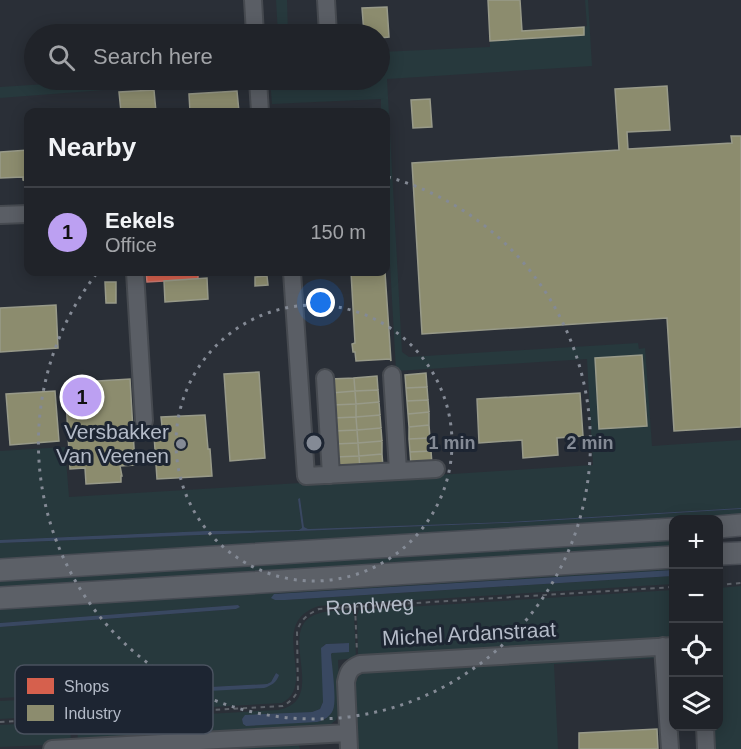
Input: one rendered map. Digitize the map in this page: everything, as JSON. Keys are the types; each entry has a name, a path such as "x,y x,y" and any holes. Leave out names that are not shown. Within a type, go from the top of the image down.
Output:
{"main road":[{"path":"723,526 741,525"},
{"path":"0,570 669,529"},
{"path":"723,554 741,552"},
{"name":"Rondweg","path":"0,598 669,557"}],"street":[{"path":"253,0 254,24"},
{"path":"326,0 327,24"},
{"path":"259,90 260,108"},
{"path":"0,215 24,214"},
{"path":"135,276 144,421"},
{"path":"292,276 306,476 436,469"},
{"path":"392,375 398,471"},
{"path":"326,378 331,475"},
{"path":"668,646 670,749"},
{"name":"Michel Ardanstraat","path":"348,741 346,682 348,672 360,664 668,646"},
{"path":"705,731 706,749"},
{"path":"52,749 348,741"}],"path":[{"path":"723,585 741,583"},
{"name":"Rondweg","path":"213,710 283,706 289,703 298,691 297,631 303,619 319,609 669,587"},
{"path":"355,607 360,664"},
{"name":"Rondweg","path":"0,722 15,721"}],"shaded area":[{"path":"276,0 287,0 288,24 277,24"},
{"path":"585,0 588,0 592,66 390,79 390,52 490,47 490,41 584,35 584,27 587,26"},
{"path":"24,85 24,90 104,90 0,98 0,87"},
{"path":"271,90 388,90 389,108 381,108 381,99 272,104"},
{"path":"390,134 402,352 409,357 638,343 639,349 645,348 652,446 741,440 741,508 508,522 308,529 304,527 300,499 298,499 302,528 299,530 206,531 0,540 0,451 65,447 69,497 301,483 301,479 437,475 593,465 587,359 396,371 390,264"},
{"path":"741,509 741,519 723,519 723,515 669,515 669,520 0,564 0,543 526,522"},
{"path":"669,536 669,550 0,591 0,577"},
{"path":"669,563 669,570 274,594 275,600 285,600 669,576 669,584 319,606 303,614 296,626 293,639 296,682 292,694 282,703 213,707 213,690 266,687 278,678 276,673 271,682 267,684 213,687 213,665 15,665 15,697 0,698 0,627 236,609 240,606 0,623 0,604"},
{"path":"741,586 741,749 712,749 710,731 723,731 723,588"},
{"path":"669,590 669,641 360,658 357,616 359,610"},
{"path":"352,610 356,658 338,660 340,711 336,720 326,728 78,743 78,734 213,734 213,714 278,710 293,704 300,694 302,680 300,636 304,624 314,615 328,611","holes":["349,643 331,654 334,704 326,719 320,721 246,726 243,724 242,718 312,712 320,709 323,702 323,646"]},
{"path":"655,653 659,658 554,664 558,749 355,749 353,687 359,676 370,669"},
{"path":"15,700 15,718 0,719 0,701"},
{"path":"15,724 15,734 71,734 71,744 0,747 0,725"},
{"path":"298,742 300,749 178,749"}],"water":[{"path":"300,498 304,527 308,529 508,522 741,509 526,522 0,543 0,540 206,531 299,530 302,528 298,499"},
{"path":"669,570 669,576 285,600 271,598 274,594"},
{"path":"238,605 240,607 236,609 0,627 0,623"},
{"path":"349,643 349,652 331,654 334,705 332,712 326,718 317,722 246,726 243,724 242,719 245,715 312,712 320,709 323,702 321,648 326,644"},
{"path":"276,673 279,675 277,680 264,688 213,691 213,687 271,682"}],"building: Shops":[{"path":"146,276 198,276 198,279 147,282"}],"building: Industry":[{"path":"488,0 520,0 522,31 584,27 584,35 490,41"},
{"path":"387,7 388,24 363,24 362,8"},
{"path":"667,86 670,130 627,132 628,149 732,143 731,136 741,136 741,427 674,431 667,318 422,334 412,163 619,150 615,89"},
{"path":"154,90 156,108 121,108 119,92"},
{"path":"237,91 239,108 190,108 189,94"},
{"path":"430,99 432,127 413,128 411,100"},
{"path":"24,150 24,180 23,177 0,178 0,152"},
{"path":"267,276 268,285 255,286 255,277"},
{"path":"351,276 385,276 391,361 390,359 356,361 352,344 355,343"},
{"path":"207,278 208,299 165,302 164,281"},
{"path":"105,282 116,282 116,303 106,303"},
{"path":"56,305 58,348 0,352 0,308"},
{"path":"642,355 647,426 599,429 595,358"},
{"path":"259,372 265,458 230,461 224,374"},
{"path":"426,373 427,387 406,388 405,375"},
{"path":"377,376 378,390 355,391 354,378"},
{"path":"354,378 355,391 331,393 330,379"},
{"path":"130,379 135,465 120,466 121,482 86,484 85,468 70,469 65,383"},
{"path":"427,387 428,400 407,401 406,388"},
{"path":"378,390 379,402 356,404 355,391"},
{"path":"55,391 59,441 10,445 6,394"},
{"path":"355,391 356,404 332,405 331,393"},
{"path":"580,393 583,436 557,438 558,455 523,458 522,440 479,443 477,399"},
{"path":"428,400 429,412 408,414 407,401"},
{"path":"379,402 380,415 356,417 356,404"},
{"path":"356,404 356,417 333,418 332,405"},
{"path":"429,412 429,425 409,427 408,414"},
{"path":"205,415 212,476 157,479 154,435 163,435 161,417"},
{"path":"380,415 381,428 357,430 356,417"},
{"path":"356,417 357,430 334,431 333,418"},
{"path":"429,425 430,438 409,439 409,427"},
{"path":"381,428 382,441 358,443 357,430"},
{"path":"357,430 358,443 334,444 334,431"},
{"path":"430,438 431,451 410,452 409,439"},
{"path":"382,441 382,454 359,456 358,443"},
{"path":"358,443 359,456 335,457 334,444"},
{"path":"431,451 432,464 411,465 410,452"},
{"path":"382,454 383,467 360,469 359,456"},
{"path":"359,456 360,469 336,470 335,457"},
{"path":"657,729 658,749 579,749 579,733"}],"place":[{"name":"Eekels","path":"82,397"},
{"name":"Versbakker Van Veenen","path":"181,444"}]}
